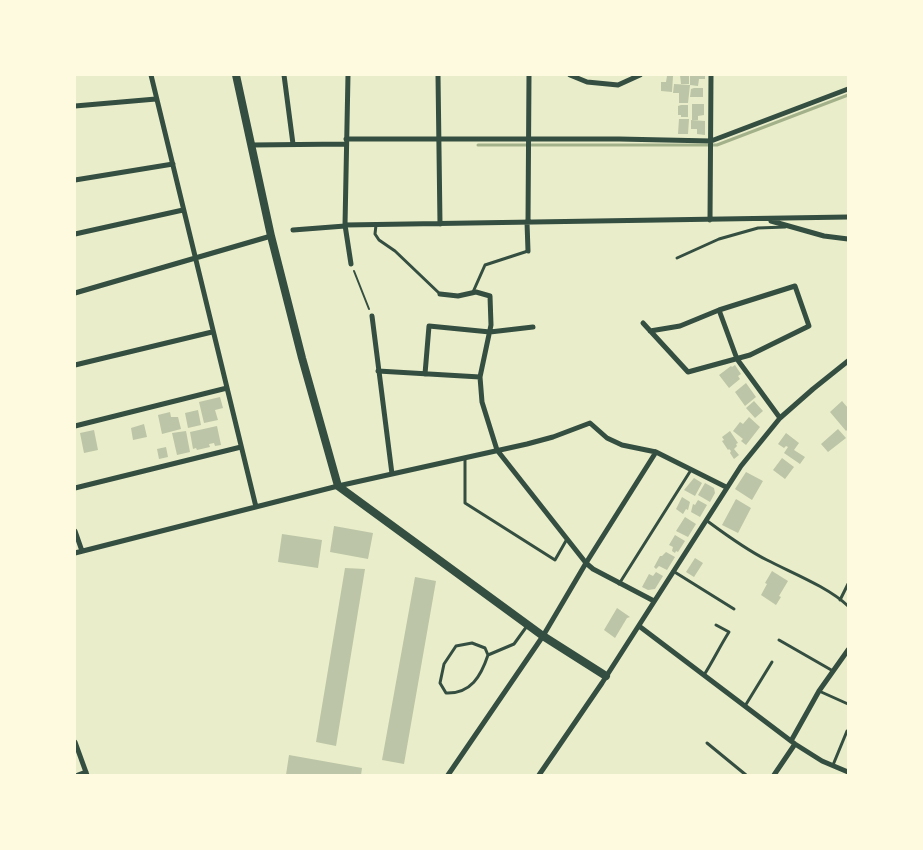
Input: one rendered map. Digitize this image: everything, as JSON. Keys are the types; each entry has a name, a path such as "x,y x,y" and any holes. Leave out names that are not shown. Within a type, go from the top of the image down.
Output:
{"street":[{"path":"151,75 256,507"},
{"path":"236,75 271,236 338,486 527,625 606,676"},
{"path":"284,75 293,144"},
{"path":"348,75 345,225 351,264"},
{"path":"438,75 440,224"},
{"path":"528,251 529,75"},
{"path":"570,75 586,82 618,85 640,75"},
{"path":"710,220 711,75"},
{"path":"252,145 439,139 710,141 848,89"},
{"path":"75,106 156,99"},
{"path":"75,180 172,164"},
{"path":"75,234 183,210"},
{"path":"293,230 376,224 848,217"},
{"path":"766,219 824,236 848,239"},
{"path":"75,293 271,236"},
{"path":"643,322 650,331 688,372 750,356 809,326 795,286 719,310 680,326 650,331"},
{"path":"440,294 458,296 473,293 490,296 492,325 480,377 482,402 498,450 586,563 619,584 654,602"},
{"path":"719,310 737,360 780,418"},
{"path":"372,316 392,474"},
{"path":"425,374 429,326 490,332 533,327"},
{"path":"75,365 212,332"},
{"path":"539,775 639,626 741,466 780,418 848,361"},
{"path":"378,371 480,377"},
{"path":"75,426 227,388"},
{"path":"75,553 338,486 498,450 553,436 590,423 607,438 622,444 656,452 726,487"},
{"path":"75,488 241,447"},
{"path":"448,775 543,636 586,563 656,452"},
{"path":"75,532 82,551"},
{"path":"639,626 793,742 822,761 848,772"},
{"path":"774,775 819,691 848,650"},
{"path":"75,742 87,773 78,775"}],"lane":[{"path":"376,224 375,234 378,240 395,251 440,294"},
{"path":"677,258 719,239 758,228 790,226"},
{"path":"473,293 485,265 528,251"},
{"path":"465,457 465,502 555,560 568,539"},
{"path":"619,584 691,470"},
{"path":"706,520 741,545 766,560 793,572 848,606"},
{"path":"673,571 734,609"},
{"path":"840,600 848,584"},
{"path":"488,655 485,648 472,643 456,646 444,664 440,683 446,693 457,694 472,685 483,669 488,655 514,644 527,625"},
{"path":"704,674 728,632 716,625"},
{"path":"779,640 833,672"},
{"path":"745,706 772,662"},
{"path":"819,691 848,704"},
{"path":"833,765 847,731"},
{"path":"707,742 746,775"}],"path":[{"path":"351,264 372,316"}],"building":[{"path":"680,75 689,75 689,84 681,84"},
{"path":"690,75 705,75 705,79 699,79 698,86 690,85"},
{"path":"667,76 673,76 672,92 661,91 661,82 666,82"},
{"path":"674,84 690,85 688,103 679,103 679,93 673,93"},
{"path":"703,88 703,97 690,97 691,89"},
{"path":"692,104 704,104 704,115 698,116 698,120 692,120"},
{"path":"688,105 688,117 678,115 678,106"},
{"path":"679,119 689,119 688,134 678,134"},
{"path":"691,120 705,121 705,135 697,134 697,129 691,129"},
{"path":"735,365 741,374 738,376 740,379 729,388 719,375"},
{"path":"746,383 756,397 745,406 735,392"},
{"path":"220,397 223,408 215,410 218,420 204,423 199,402"},
{"path":"754,401 763,411 755,418 746,408"},
{"path":"842,401 848,408 848,429 846,431 830,412"},
{"path":"198,410 201,425 188,428 185,413"},
{"path":"170,412 171,417 178,417 181,429 162,434 158,415"},
{"path":"749,417 760,427 746,445 741,441 743,439 733,431 740,422 743,424"},
{"path":"144,424 147,437 133,440 131,428"},
{"path":"217,426 221,445 215,446 214,443 209,444 210,447 193,449 190,432"},
{"path":"838,429 846,438 828,452 821,444"},
{"path":"94,430 98,450 84,453 80,433"},
{"path":"186,431 190,452 177,455 172,433"},
{"path":"730,431 738,443 734,449 739,455 734,459 730,453 731,451 728,450 722,441 724,440 722,437"},
{"path":"786,433 799,443 794,450 805,457 800,464 784,453 788,447 784,448 778,444"},
{"path":"166,447 168,457 159,459 157,449"},
{"path":"782,458 794,467 785,479 773,470"},
{"path":"746,472 763,481 752,500 735,489"},
{"path":"694,478 702,483 695,496 684,490"},
{"path":"705,483 714,488 715,493 710,502 698,495"},
{"path":"682,497 690,502 688,510 686,509 683,514 676,509"},
{"path":"736,499 751,508 738,533 722,525"},
{"path":"698,500 707,505 700,517 691,512 693,504 695,505"},
{"path":"685,517 696,524 688,537 676,531"},
{"path":"334,526 373,533 368,559 330,552"},
{"path":"282,534 322,540 318,568 278,562"},
{"path":"675,535 685,541 678,552 676,551 675,553 672,551 673,547 669,545"},
{"path":"666,552 675,557 667,570 659,566 656,569 654,567 660,556"},
{"path":"695,558 703,563 694,577 686,572"},
{"path":"345,568 365,569 336,746 316,742"},
{"path":"772,571 788,581 776,605 761,595"},
{"path":"656,572 663,576 655,589 648,590 642,587 649,574 653,576"},
{"path":"415,577 436,581 404,764 382,760"},
{"path":"617,608 630,617 627,618 615,638 604,630"},
{"path":"289,755 362,768 361,775 286,775"}],"waterway":[{"path":"478,145 717,145 848,95"}]}
